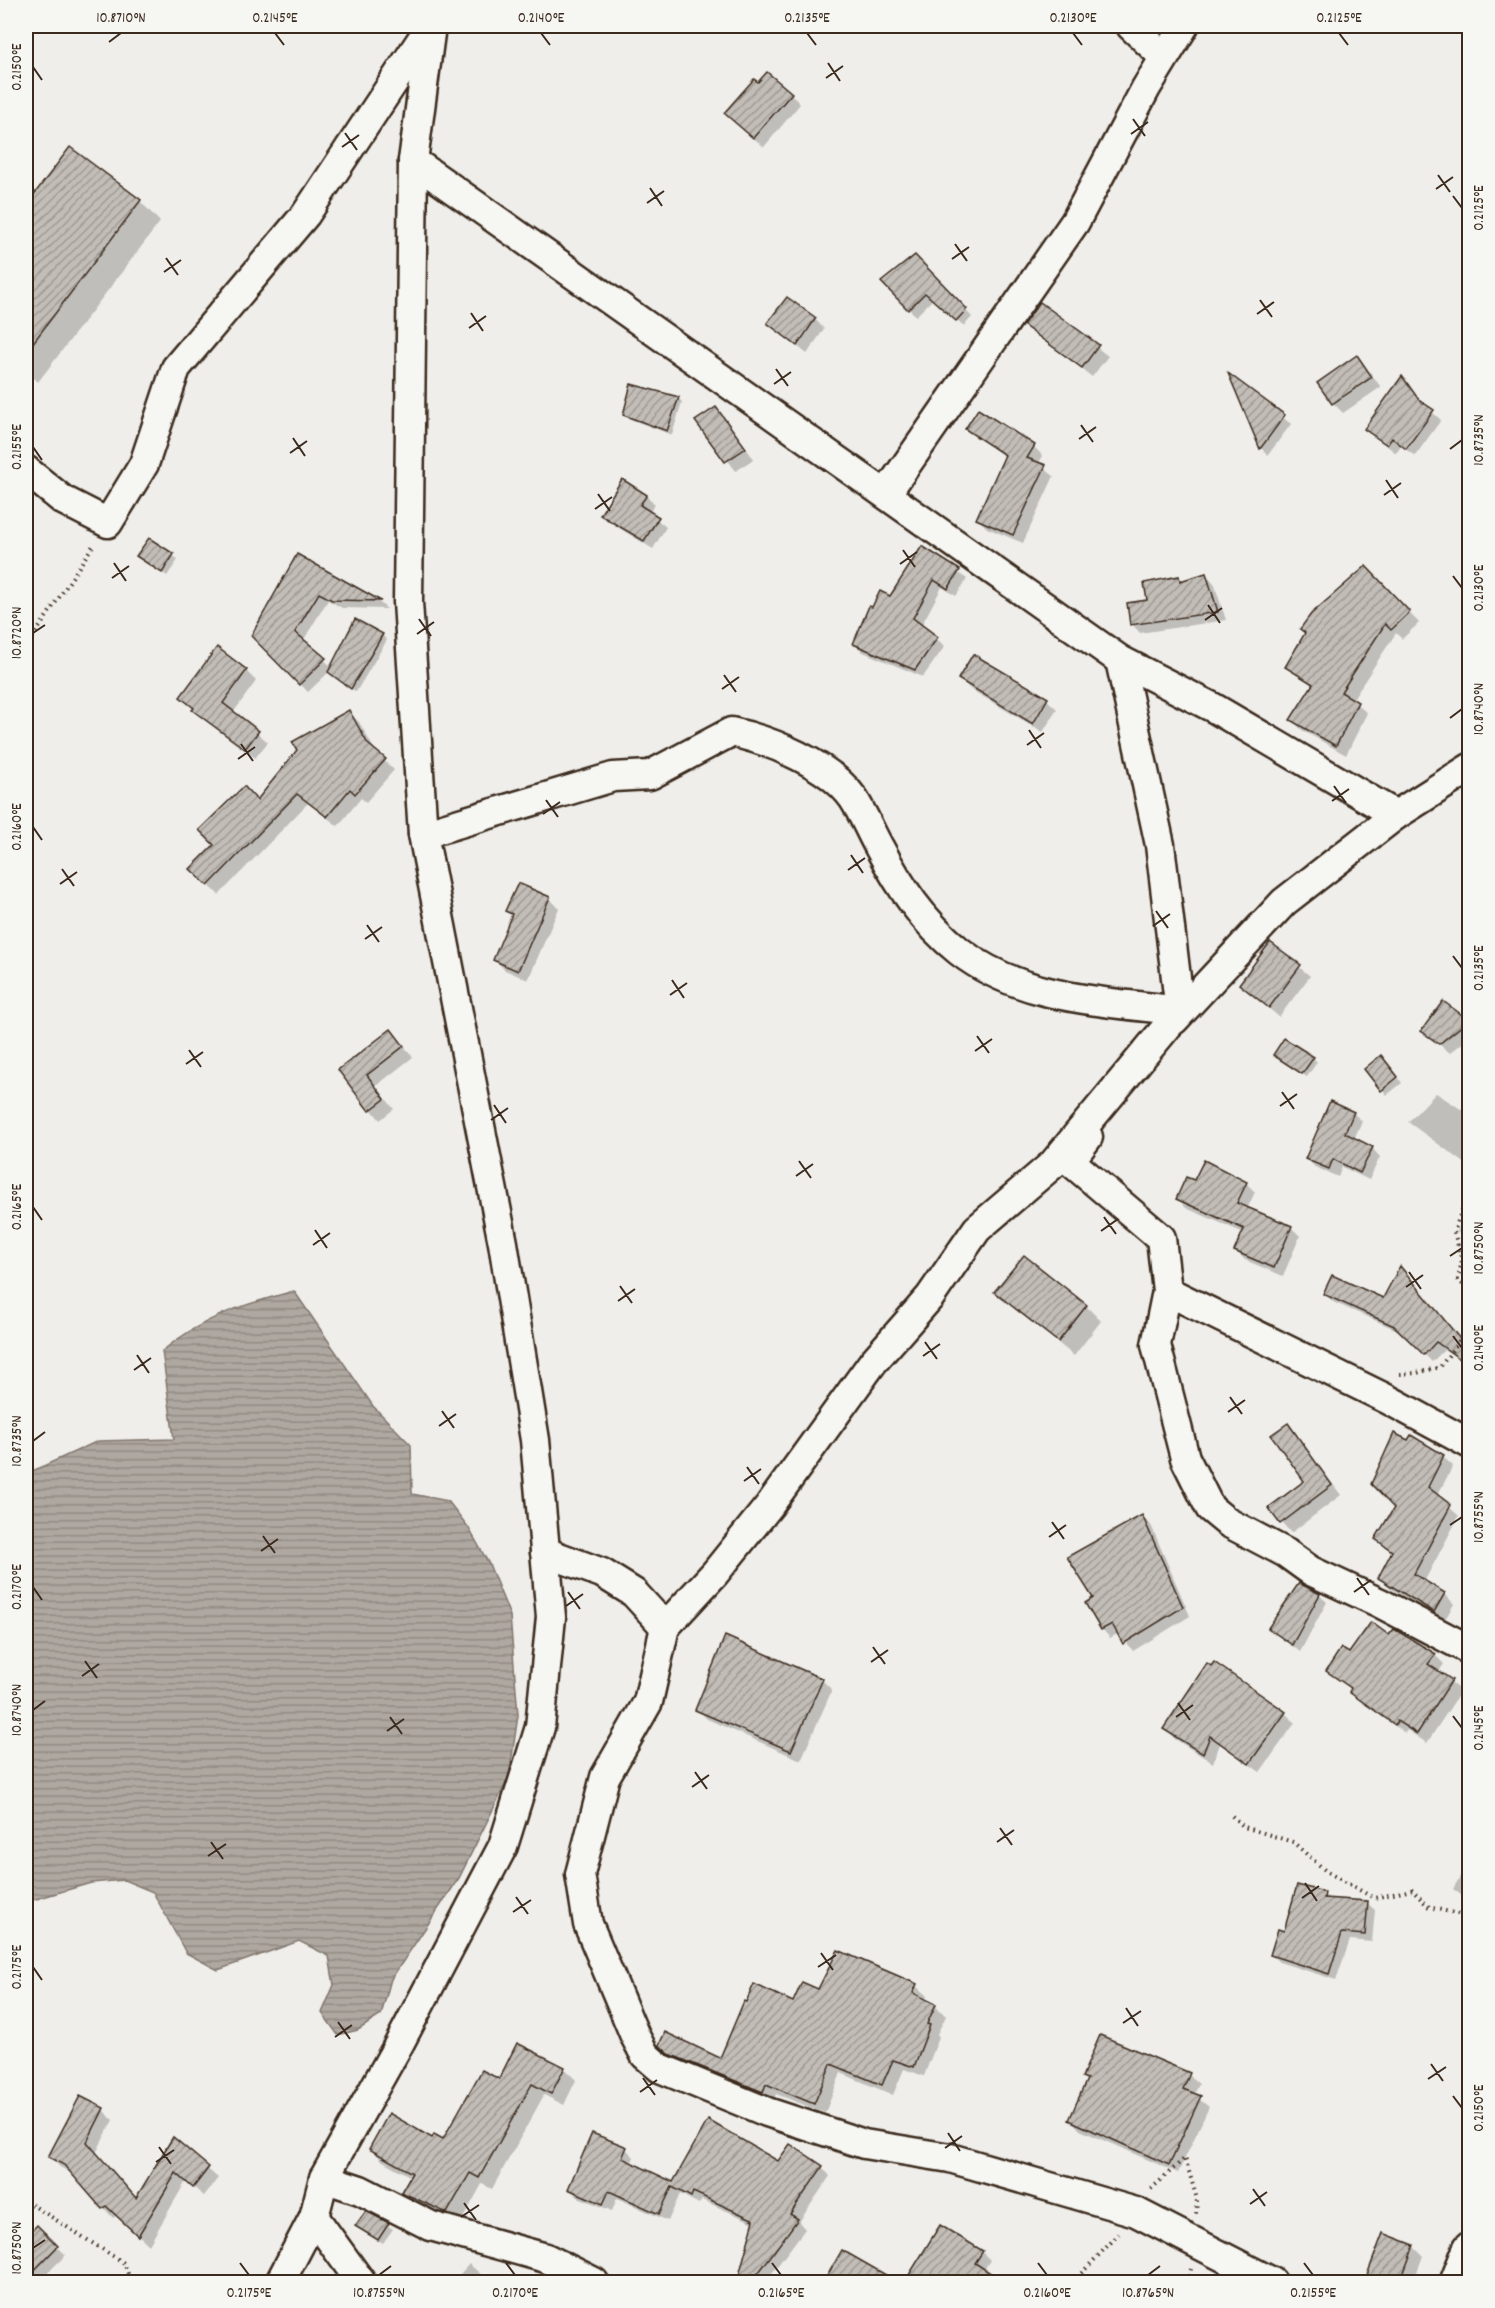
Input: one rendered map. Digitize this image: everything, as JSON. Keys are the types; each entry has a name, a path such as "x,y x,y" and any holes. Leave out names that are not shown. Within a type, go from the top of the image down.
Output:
{"main road":[{"path":"1458,2283 1470,2249"}],"street":[{"path":"280,2283 314,2217 324,2178 399,2044 503,1846 540,1727 551,1617 535,1440 504,1243 423,834 408,602 413,161 431,26"},
{"path":"26,470 63,500 108,524 144,464 176,368 306,214 431,26"},
{"path":"1131,26 1164,56"},
{"path":"886,494 1075,222 1164,56 1184,26"},
{"path":"413,161 1120,660 1214,708 1396,816"},
{"path":"1120,660 1160,845 1180,1011 1070,1161 1161,1238 1167,1291 1156,1344 1185,1458 1210,1508 1227,1522 1286,1553 1311,1571 1380,1603 1470,1650"},
{"path":"423,834 613,777 650,775 731,732 753,736 826,770 853,797 885,859 924,920 960,952 1004,978 1049,994 1180,1011"},
{"path":"1272,2283 1139,2212 950,2158 864,2144 767,2112 660,2068 645,2055 588,1924 580,1874 605,1777 648,1702 665,1627 715,1573 769,1506 873,1362 930,1297 977,1229 1053,1164 1180,1011 1284,902 1396,816 1470,768"},
{"path":"1167,1291 1389,1400 1470,1444"},
{"path":"545,1552 610,1578 633,1593 665,1627"},
{"path":"324,2178 360,2190 431,2226 546,2258 594,2283"},
{"path":"314,2217 361,2283"}],"path":[{"path":"26,648 108,524"},
{"path":"1470,1187 1454,1232 1462,1260 1458,1280 1470,1291"},
{"path":"1389,1400 1400,1373 1417,1373 1440,1367 1470,1326"},
{"path":"1232,1816 1244,1827 1293,1842 1327,1872 1374,1898 1412,1890 1429,1907 1470,1917"},
{"path":"1073,2283 1139,2212 1150,2190 1185,2158 1197,2199 1196,2217 1206,2247"},
{"path":"26,2201 124,2263 131,2283"}],"shaded area":[{"path":"294,1291 373,1406 411,1445 412,1494 448,1501 468,1527 489,1564 510,1616 518,1715 509,1777 459,1878 391,1979 381,2015 358,2030 338,2035 322,2013 334,1985 329,1956 299,1941 218,1970 186,1953 153,1892 124,1880 91,1883 26,1902 26,1474 98,1441 174,1439 162,1351 209,1320 257,1301"}],"building":[{"path":"767,72 792,93 753,138 724,113 754,79 758,82"},
{"path":"70,147 141,200 26,352 26,205"},
{"path":"915,255 967,309 956,321 925,293 908,310 881,282"},
{"path":"787,297 816,318 797,346 767,323"},
{"path":"1040,302 1099,345 1082,368 1023,325"},
{"path":"1357,355 1372,377 1332,404 1317,383"},
{"path":"1228,373 1285,415 1260,449"},
{"path":"1402,376 1419,400 1434,410 1406,449 1392,438 1387,445 1364,429"},
{"path":"631,384 679,397 667,431 623,415"},
{"path":"716,407 746,448 725,462 695,421"},
{"path":"978,409 1035,445 1027,458 1046,465 1013,535 976,519 1005,455 965,429"},
{"path":"622,479 647,495 640,505 659,517 644,541 600,515"},
{"path":"149,538 174,554 162,573 136,556"},
{"path":"922,546 960,570 948,589 934,580 913,618 938,637 915,670 853,644 869,606 872,607 880,591 890,596"},
{"path":"297,554 381,601 332,600 319,593 295,632 326,658 299,685 251,636"},
{"path":"1366,566 1410,612 1391,630 1385,624 1341,692 1358,702 1336,746 1290,720 1313,684 1285,667 1305,633 1300,629 1311,614"},
{"path":"1206,573 1218,612 1130,625 1127,603 1147,600 1144,583 1179,576 1180,581"},
{"path":"355,619 383,634 351,689 328,672"},
{"path":"217,647 247,670 223,703 259,731 245,749 192,710 194,708 180,697"},
{"path":"973,654 1048,698 1033,724 958,679"},
{"path":"349,710 368,744 386,759 355,794 350,789 327,817 297,794 208,886 190,869 214,845 199,830 244,786 257,800 297,750 292,742"},
{"path":"518,883 550,897 518,971 493,960 512,914 505,911"},
{"path":"1270,942 1301,965 1269,1008 1239,984"},
{"path":"1443,1001 1469,1020 1439,1044 1421,1031"},
{"path":"391,1029 404,1046 367,1075 385,1099 369,1111 338,1070"},
{"path":"1284,1038 1314,1057 1302,1074 1273,1055"},
{"path":"1381,1055 1398,1077 1381,1091 1364,1069"},
{"path":"1330,1101 1354,1112 1345,1133 1373,1147 1360,1173 1333,1159 1329,1169 1305,1159"},
{"path":"1204,1160 1247,1182 1237,1203 1292,1226 1274,1268 1234,1251 1244,1229 1176,1199 1186,1177 1194,1180"},
{"path":"1024,1255 1087,1305 1058,1342 994,1292"},
{"path":"1400,1266 1470,1351 1470,1366 1436,1342 1424,1355 1394,1326 1323,1294 1332,1275 1383,1298"},
{"path":"1288,1423 1332,1485 1280,1524 1268,1508 1304,1481 1271,1435"},
{"path":"1394,1433 1408,1440 1411,1435 1444,1455 1428,1487 1451,1505 1414,1574 1445,1593 1434,1612 1378,1578 1392,1551 1375,1539 1394,1508 1371,1484"},
{"path":"1142,1515 1183,1607 1123,1644 1112,1624 1101,1630 1085,1603 1093,1598 1067,1557"},
{"path":"1299,1583 1320,1594 1292,1645 1268,1628"},
{"path":"1371,1622 1389,1635 1394,1629 1436,1654 1428,1664 1452,1680 1417,1734 1397,1721 1395,1725 1349,1692 1351,1688 1326,1671 1341,1648 1349,1653"},
{"path":"725,1636 823,1679 791,1751 695,1710"},
{"path":"1214,1662 1286,1712 1249,1764 1210,1736 1203,1754 1163,1729 1207,1663 1211,1666"},
{"path":"1297,1885 1325,1892 1324,1898 1368,1901 1365,1935 1342,1933 1329,1974 1270,1955 1278,1929 1284,1931"},
{"path":"838,1950 917,1984 913,1993 936,2004 927,2024 930,2025 914,2067 893,2060 882,2085 831,2064 814,2104 766,2084 763,2092 669,2054 659,2045 665,2032 720,2058 744,2001 746,2002 754,1984 793,2002 802,1982 818,1989"},
{"path":"1100,2035 1190,2073 1183,2089 1201,2096 1169,2165 1069,2120 1087,2079 1082,2077"},
{"path":"517,2043 565,2067 551,2094 532,2084 479,2178 470,2173 447,2213 401,2192 412,2173 369,2149 389,2113 432,2138 434,2134 443,2139 482,2070 499,2079"},
{"path":"80,2096 104,2108 87,2142 136,2198 173,2137 209,2167 193,2188 176,2173 138,2236 106,2206 102,2209 64,2165 48,2157"},
{"path":"708,2120 778,2161 790,2144 823,2166 790,2214 798,2219 751,2283 737,2283 754,2220 693,2192 691,2197 672,2187 659,2214 609,2191 603,2204 568,2189 592,2133 627,2147 622,2158 673,2182"},
{"path":"366,2211 389,2223 378,2240 355,2226"},
{"path":"37,2225 58,2246 26,2279 26,2237"},
{"path":"940,2225 983,2251 975,2263 1006,2283 904,2283"},
{"path":"1383,2233 1414,2245 1400,2283 1364,2283"},
{"path":"842,2250 900,2283 823,2283"}]}
